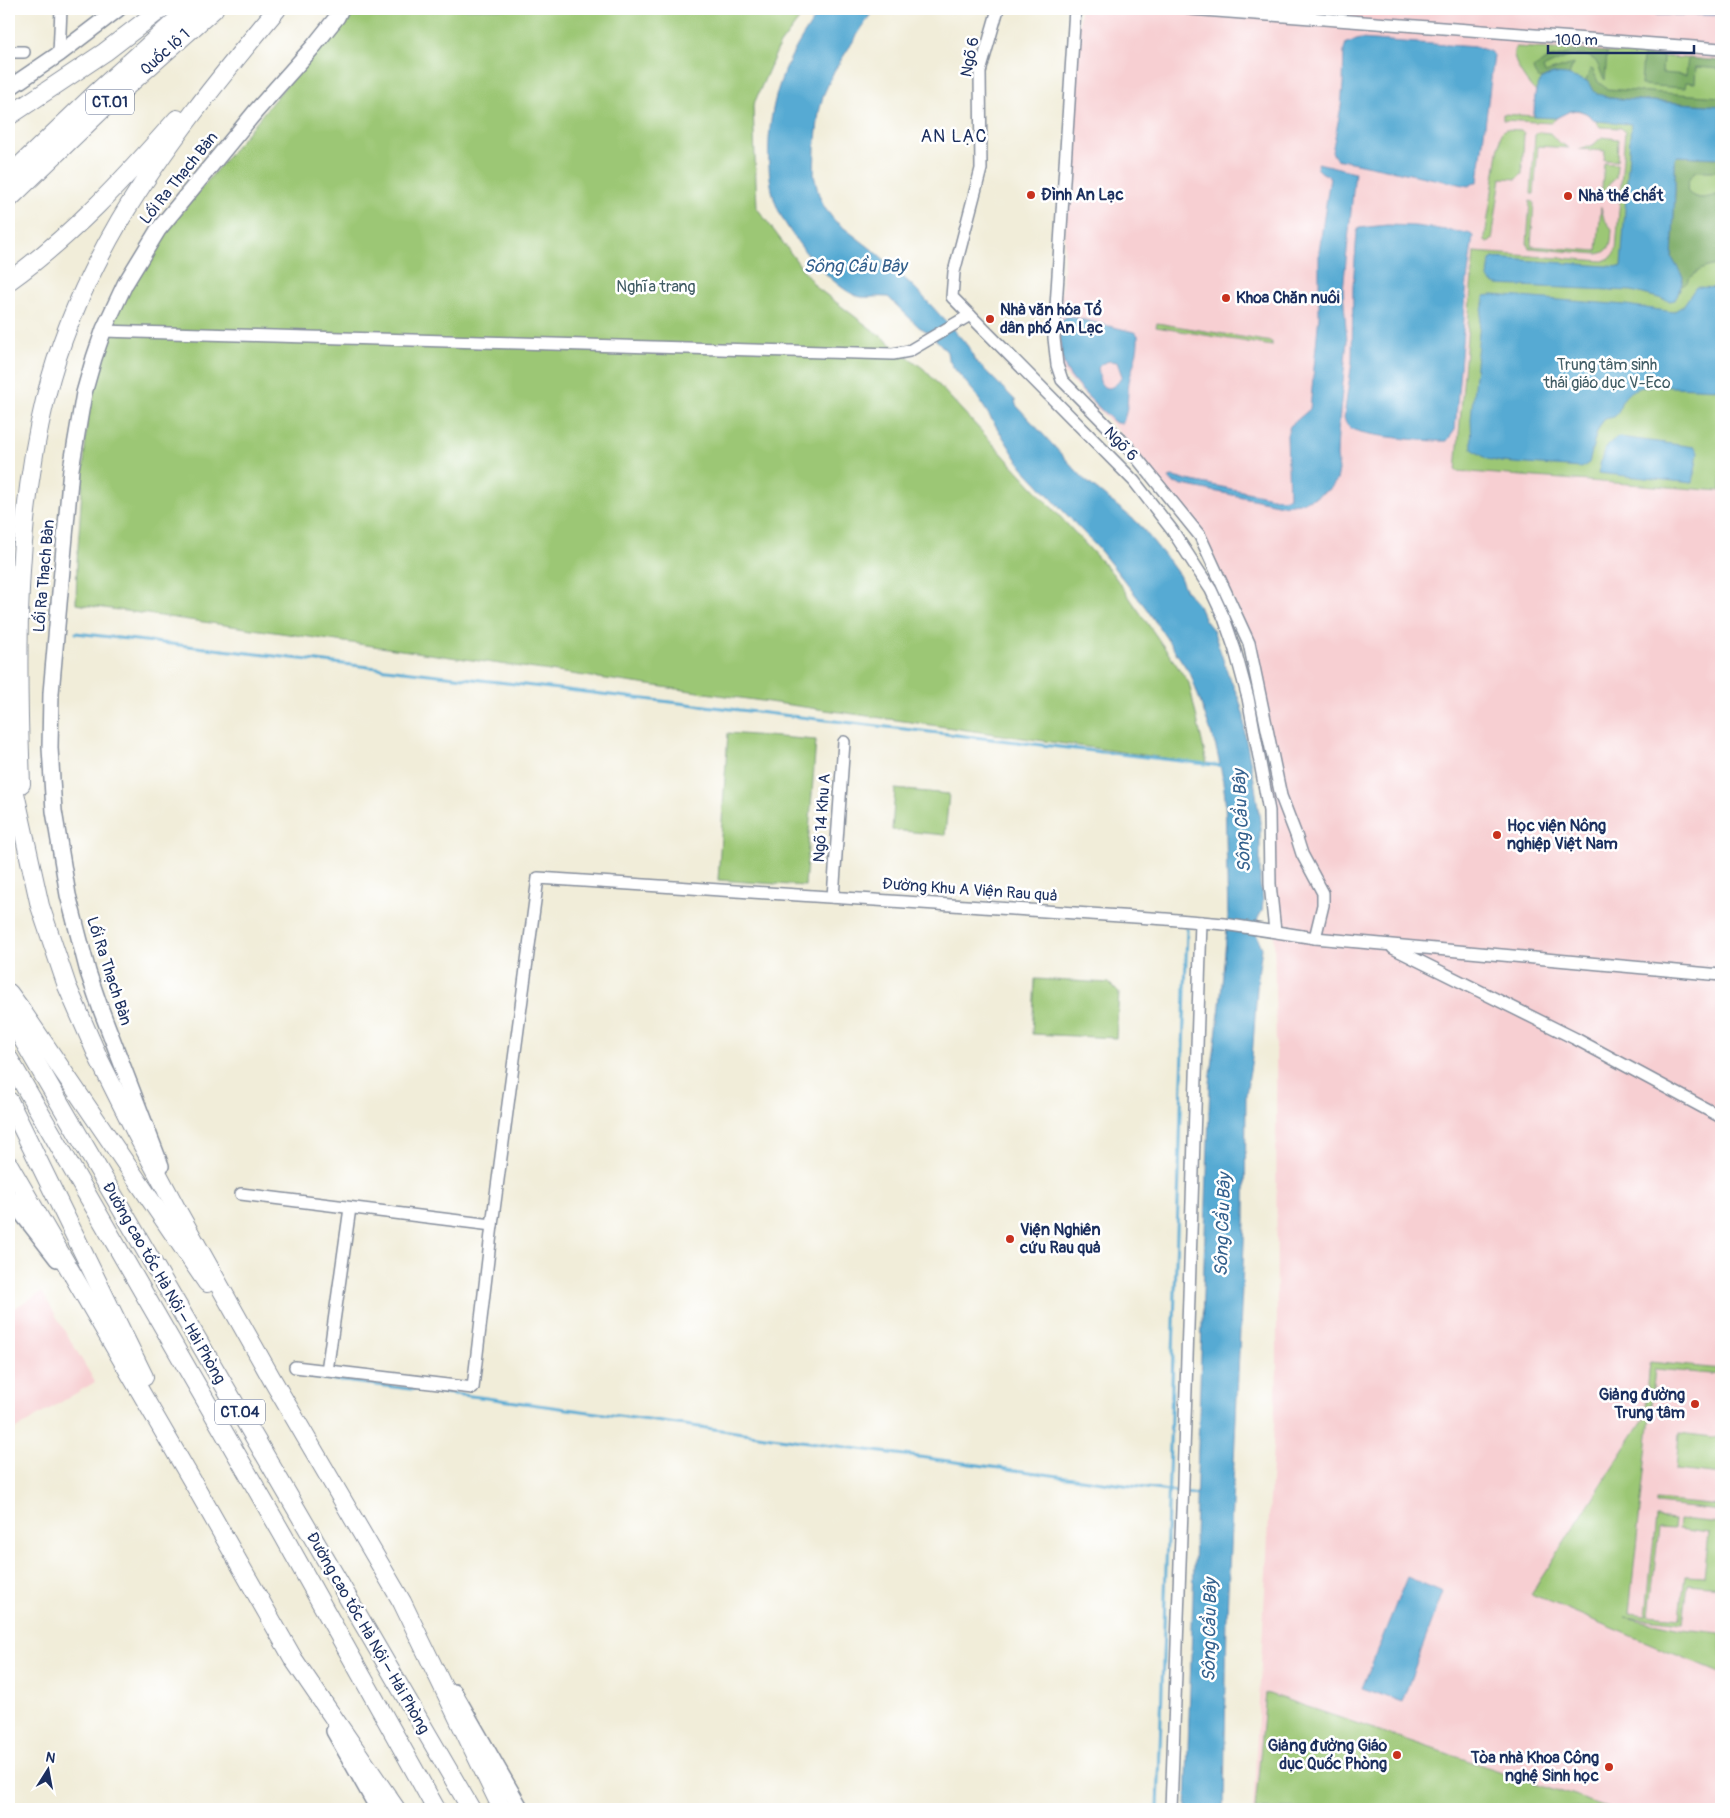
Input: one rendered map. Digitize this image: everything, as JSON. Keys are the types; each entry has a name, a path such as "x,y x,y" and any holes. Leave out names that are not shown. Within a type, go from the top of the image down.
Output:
{"highway":[{"path":"9,116 105,52 161,9"},
{"name":"Quốc lộ 1","path":"9,176 95,94 189,9"},
{"name":"Quốc lộ 1","path":"9,199 116,95 214,9"},
{"path":"9,281 59,242 105,199 178,118 225,62 276,9"},
{"path":"23,837 18,698 22,554 28,489 35,446 55,365 84,291 120,222 141,187 221,77 276,9"},
{"path":"9,124 67,76"},
{"path":"9,766 23,837 40,906 52,943 76,1009 135,1131 273,1381 402,1602 513,1808"},
{"path":"9,994 273,1381"},
{"name":"Đường cao tốc Hà Nội – Hải Phòng","path":"9,1016 471,1809"},
{"name":"Đường cao tốc Hà Nội – Hải Phòng","path":"9,1059 282,1535 436,1809"},
{"path":"9,1101 194,1484"},
{"path":"9,1165 294,1660 396,1809"}],"main road":[{"path":"9,88 59,54 118,9"},
{"name":"Lối Ra Thạch Bàn","path":"178,1210 88,972 68,896 54,811 50,748 51,692 71,469 84,393 103,332 125,284 158,230 256,111 313,47 337,17 341,9"},
{"path":"9,1197 82,1290"},
{"path":"294,1660 378,1809"}],"street":[{"path":"59,54 61,9"},
{"name":"Ngõ 6","path":"998,9 980,72 981,169 954,272 953,299 966,317 1134,481 1168,525 1211,590 1224,618 1235,650 1250,707 1269,811 1273,930"},
{"path":"1075,9 1054,338 1057,365 1062,380 1128,447 1200,536 1249,643 1281,796 1302,854 1323,893 1323,905 1315,938"},
{"path":"1190,9 1721,49"},
{"path":"9,52 24,52"},
{"path":"103,332 893,354 909,351 919,346 966,317"},
{"name":"Ngõ 14 Khu A","path":"833,897 844,742"},
{"name":"Đường Khu A Viện Rau quả","path":"492,1225 538,878 1201,922 1273,930 1315,938 1721,975"},
{"path":"1170,1809 1182,1513 1201,922"},
{"path":"1388,944 1576,1039 1721,1117"},
{"path":"241,1194 492,1225 473,1388 294,1367"},
{"path":"326,1371 350,1208"}],"shaded area":[{"name":"Học viện Nông nghiệp Việt Nam","path":"1080,9 1721,9 1721,1809 1253,1809 1277,1371 1276,1049 1271,740 1253,642 1203,534 1128,441 1064,374 1057,360"},
{"path":"42,1292 95,1382 9,1433 9,1311"}],"green space":[{"name":"Nghĩa trang","path":"349,9 807,9 779,46 753,106 757,208 816,287 924,369 1113,574 1189,683 1207,764 76,604 77,561 89,391 122,294 163,235"},
{"name":"Trung tâm sinh thái giáo dục V-Eco","path":"1516,47 1721,61 1721,491 1456,471 1474,252 1603,261 1612,257 1616,250 1625,131 1621,128 1600,127 1589,115 1577,110 1565,113 1551,123 1503,120 1503,114 1534,116 1536,92 1516,63 1514,51"},
{"path":"1581,50 1607,52 1605,80 1595,61 1588,56 1582,55 1568,57 1543,68 1545,73 1573,64 1569,76 1553,74 1541,79 1535,74 1533,68 1548,59"},
{"path":"1643,55 1663,56 1662,73 1686,75 1688,58 1721,61 1721,69 1696,67 1695,83 1686,82 1685,88 1641,85"},
{"path":"1590,69 1593,70 1598,82 1607,89 1721,97 1721,106 1608,98 1593,91 1586,81"},
{"path":"1505,129 1521,130 1524,133 1522,174 1517,179 1501,178 1492,240 1488,243 1485,241 1485,237 1501,133"},
{"path":"1539,132 1550,133 1557,141 1569,148 1538,146 1534,194 1531,194 1535,135"},
{"path":"1602,137 1618,139 1617,161 1604,160 1605,151 1579,149 1593,145"},
{"path":"1677,156 1721,158 1721,171 1696,171 1690,178 1687,186 1688,192 1700,198 1721,193 1721,265 1701,270 1681,286 1682,277 1672,258 1675,159"},
{"path":"1604,163 1617,164 1616,178 1606,187 1601,199"},
{"path":"1530,201 1534,202 1531,246 1597,251 1601,207 1604,219 1612,229 1610,246 1606,251 1597,254 1529,248 1527,245"},
{"path":"1157,323 1272,342 1272,346 1156,327"},
{"path":"728,733 816,740 805,886 718,880"},
{"path":"895,789 949,794 945,835 892,830"},
{"path":"1035,979 1109,983 1119,993 1116,1038 1032,1034"},
{"path":"1650,1362 1721,1369 1721,1375 1655,1369 1629,1613 1646,1615 1656,1517 1674,1519 1673,1529 1659,1528 1649,1615 1680,1618 1685,1575 1704,1576 1709,1533 1678,1529 1679,1519 1721,1523 1717,1567 1721,1568 1721,1587 1688,1584 1683,1623 1624,1617 1681,1629 1721,1633 1721,1673 1531,1594 1645,1417"},
{"path":"1679,1433 1721,1438 1721,1475 1676,1470"},
{"path":"1657,1500 1721,1506 1721,1511 1657,1504"},
{"path":"1266,1693 1589,1801 1613,1809 1255,1809"}],"water":[{"name":"Sông Cầu Bây","path":"822,9 874,9 834,71 823,96 819,112 814,175 824,207 835,221 878,254 916,289 962,339 970,349 974,359 1015,400 1016,405 1085,480 1138,523 1179,575 1186,591 1199,606 1205,620 1213,630 1244,717 1245,736 1260,822 1260,884 1263,900 1262,911 1255,931 1262,948 1258,974 1252,1058 1246,1094 1245,1222 1227,1613 1224,1809 1186,1809 1210,1082 1220,1006 1228,917 1225,797 1216,747 1191,675 1146,608 1099,549 1022,467 975,393 953,367 947,352 928,332 919,327 888,297 861,297 854,295 838,284 821,270 808,255 782,217 775,202 770,180 769,147 772,114 780,82 790,60 802,37"},
{"path":"1637,9 1721,9 1721,15 1657,15"},
{"path":"1360,39 1476,47 1489,51 1494,55 1478,181 1469,186 1336,159 1332,152 1341,107 1344,49 1346,43"},
{"path":"1553,74 1567,75 1588,82 1593,91 1608,98 1721,106 1721,158 1677,156 1675,159 1672,258 1683,277 1675,300 1670,301 1632,291 1497,285 1488,278 1490,260 1493,258 1621,267 1631,124 1596,121 1586,113 1578,110 1570,111 1556,118 1534,117 1538,85 1546,77"},
{"path":"1318,163 1355,172 1343,290 1347,341 1338,432 1337,456 1339,470 1337,480 1331,488 1316,497 1299,503 1282,505 1173,483 1169,478 1172,477 1282,499 1289,497 1287,435 1290,426 1310,409 1319,315 1319,251 1330,177 1317,168"},
{"path":"1387,225 1415,226 1469,233 1473,236 1467,281 1455,430 1447,441 1427,441 1368,434 1350,428 1344,418 1352,362 1353,286 1357,232 1359,228"},
{"path":"1696,287 1721,288 1721,389 1650,386 1633,390 1623,399 1615,416 1603,421 1596,436 1589,463 1581,468 1501,462 1487,459 1472,449 1471,419 1480,321 1485,296 1626,305 1673,312 1683,306"},
{"path":"1068,316 1134,332 1138,335 1137,351 1129,383 1127,407 1122,423 1116,423 1112,420 1086,395 1068,373 1061,350 1061,320","holes":["1109,361 1117,362 1122,376 1111,388 1105,387 1100,381 1098,368 1101,364"]},
{"path":"1619,437 1695,447 1698,452 1693,483 1598,473 1606,447"},
{"path":"1407,1577 1443,1592 1402,1702 1362,1688"}],"waterway":[{"path":"76,633 1223,766"},
{"path":"1158,1809 1187,929"},
{"path":"309,1377 479,1397 1198,1495"}],"place":[{"name":"Đình An Lạc","path":"1031,195"},
{"name":"Nhà thể chất","path":"1568,196"},
{"name":"Khoa Chăn nuôi","path":"1226,298"},
{"name":"Nhà văn hóa Tổ dân phố An Lạc","path":"990,319"},
{"name":"Học viện Nông nghiệp Việt Nam","path":"1497,835"},
{"name":"Viện Nghiên cứu Rau quả","path":"1010,1239"},
{"name":"Giảng đường Trung tâm","path":"1695,1404"},
{"name":"Giảng đường Giáo dục Quốc Phòng","path":"1397,1755"},
{"name":"Tòa nhà Khoa Công nghệ Sinh học","path":"1609,1767"}],"district":[{"name":"AN LẠC","path":"954,136"}]}
